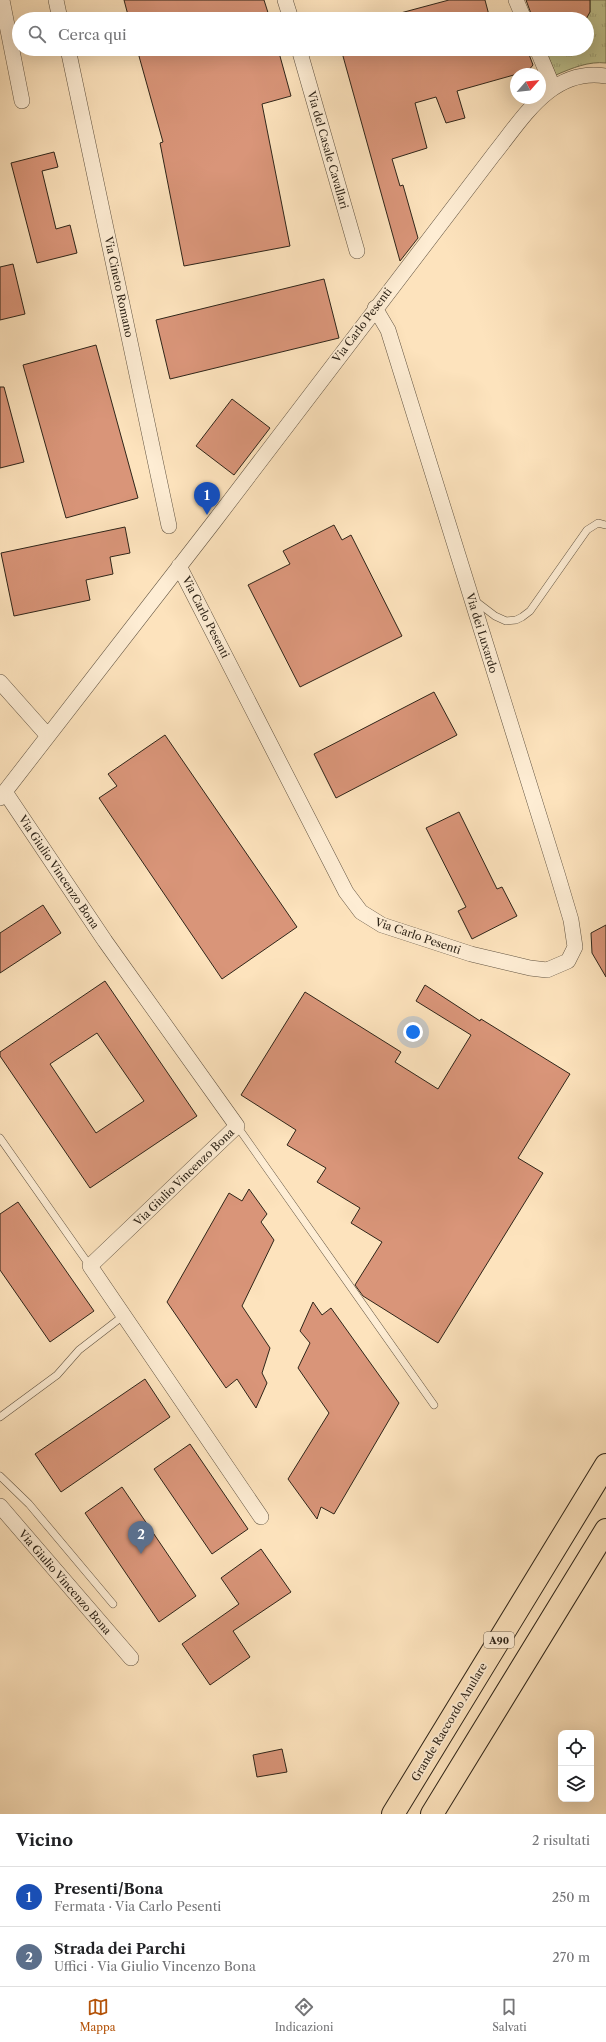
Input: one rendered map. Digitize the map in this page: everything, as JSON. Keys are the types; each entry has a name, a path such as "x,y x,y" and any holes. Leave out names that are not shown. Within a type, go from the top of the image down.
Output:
{"highway":[{"name":"Grande Raccordo Anulare","path":"393,1814 606,1466"},
{"path":"432,1814 606,1530"}],"street":[{"path":"2,0 12,50"},
{"path":"56,0 59,12"},
{"path":"285,0 289,12"},
{"path":"516,0 521,12"},
{"path":"13,56 22,101"},
{"name":"Via Cineto Romano","path":"69,56 170,526"},
{"name":"Via del Casale Cavallari","path":"301,56 356,251"},
{"path":"540,56 553,87"},
{"name":"Via Carlo Pesenti","path":"568,961 554,968 542,970 500,962 464,952 382,925 361,912 346,892 180,566 375,308 494,154 543,95 553,87 577,77 589,75 606,76"},
{"name":"Via dei Luxardo","path":"375,308 388,330 571,920 575,947 568,961"},
{"name":"Via Giulio Vincenzo Bona","path":"90,1266 237,1126 2,795 180,566"},
{"path":"0,682 48,736"},
{"path":"90,1266 261,1517"},
{"name":"Via Giulio Vincenzo Bona","path":"0,1506 131,1658"}],"lane":[{"path":"471,597 495,616 506,621 516,620 530,611 586,530 598,523 606,526"},
{"path":"237,1126 434,1405"},
{"path":"0,1138 90,1266"},
{"path":"0,1418 57,1375 79,1350 124,1316"},
{"path":"0,1476 29,1504 112,1604"}],"green space":[{"path":"590,0 606,0 606,63 587,64 556,75 548,56 594,56 594,12 590,12"}],"building":[{"path":"124,0 264,0 268,12 127,12"},
{"path":"449,0 485,0 488,12 404,12"},
{"path":"526,0 590,0 590,12 530,12"},
{"path":"139,56 280,56 291,96 262,104 290,246 184,266 160,143 163,142"},
{"path":"343,56 530,56 533,65 530,68 510,68 510,76 457,91 465,118 446,123 436,97 415,103 427,148 392,159 400,186 403,185 418,238 400,261"},
{"path":"54,152 58,167 42,171 56,229 70,225 77,253 37,263 11,163"},
{"path":"13,264 25,314 0,320 0,267"},
{"path":"324,279 339,338 170,379 156,320"},
{"path":"96,345 138,498 66,518 23,365"},
{"path":"0,387 4,387 24,462 0,468"},
{"path":"232,399 270,428 234,475 196,446"},
{"path":"334,525 342,540 351,535 402,636 300,687 248,585 290,564 283,551"},
{"path":"125,527 130,553 110,557 113,574 86,580 90,600 14,616 1,553"},
{"path":"434,692 457,735 336,798 314,754"},
{"path":"165,735 297,927 222,979 99,798 117,786 108,774"},
{"path":"459,812 497,889 502,887 517,916 472,939 458,911 466,907 426,828"},
{"path":"43,905 61,933 0,973 0,933"},
{"path":"606,925 606,977 592,953 591,933"},
{"path":"105,981 197,1116 90,1188 0,1056 0,1052","holes":["97,1033 144,1101 96,1133 50,1064"]},
{"path":"425,985 480,1021 481,1019 570,1074 518,1158 543,1173 438,1343 363,1296 355,1285 382,1242 351,1223 360,1208 317,1182 326,1168 287,1145 296,1130 241,1095 305,992 401,1052 395,1062 438,1089 471,1035 416,1001"},
{"path":"249,1189 267,1214 261,1222 274,1240 242,1306 270,1348 262,1373 267,1383 256,1408 237,1379 226,1388 167,1302 229,1193 242,1201"},
{"path":"18,1202 94,1311 50,1342 0,1270 0,1214"},
{"path":"313,1302 322,1315 331,1308 399,1403 334,1514 321,1507 317,1519 288,1479 329,1413 298,1368 310,1343 300,1331"},
{"path":"145,1379 170,1417 61,1492 35,1454"},
{"path":"190,1444 248,1529 212,1554 154,1469"},
{"path":"122,1487 196,1596 159,1622 85,1513"},
{"path":"261,1549 291,1592 233,1631 250,1657 210,1685 182,1644 239,1604 221,1578"},
{"path":"282,1749 287,1772 257,1777 253,1755"}],"place":[{"name":"Presenti/Bona","path":"207,515"},
{"name":"Strada dei Parchi","path":"141,1554"}]}
